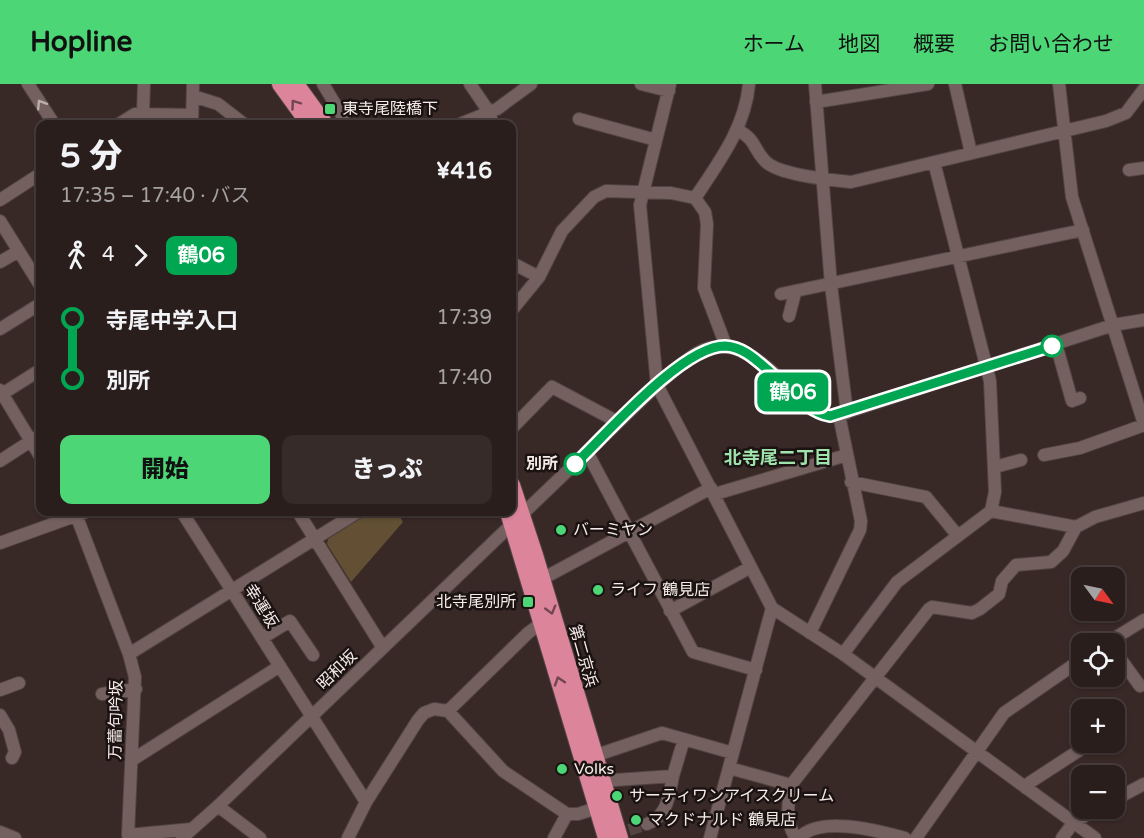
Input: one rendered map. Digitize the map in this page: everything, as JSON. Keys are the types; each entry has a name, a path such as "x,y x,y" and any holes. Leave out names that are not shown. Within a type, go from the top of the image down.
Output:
{"highway":[{"path":"280,84 306,120"},
{"path":"297,84 322,120"},
{"name":"第二京浜","path":"514,516 542,579 618,835"},
{"name":"第二京浜","path":"514,516 540,624 597,808 618,835"}],"street":[{"path":"28,84 51,120"},
{"path":"143,113 144,84"},
{"path":"323,84 345,120"},
{"path":"470,84 489,112 492,120"},
{"path":"470,120 497,109 531,84"},
{"path":"641,84 670,87 640,205 657,385 772,608 843,654 1095,838"},
{"path":"695,198 738,130 748,100 749,84"},
{"path":"810,633 860,530 861,521 851,482 847,454 815,84"},
{"path":"816,102 928,84"},
{"path":"955,84 971,153"},
{"path":"1044,455 1080,447 1144,425 1072,197 1059,84"},
{"path":"738,130 752,138 765,161 773,167 822,179 851,182 1064,129 1106,121 1125,113 1144,89"},
{"path":"125,120 135,114 143,113 192,120 193,90 218,104 239,120"},
{"path":"579,118 656,140"},
{"path":"843,654 897,582 991,511 995,492 990,381 934,162"},
{"path":"1129,171 1144,168"},
{"path":"0,200 36,177"},
{"path":"516,305 539,278 562,231 594,197 606,191 641,194 671,193 695,198 705,212 707,224 704,288 726,346 750,354 818,412 843,414 1113,325 1144,320"},
{"path":"0,221 36,279"},
{"path":"781,294 795,293 1083,230"},
{"path":"0,262 19,251"},
{"path":"516,265 539,278"},
{"path":"789,316 795,293"},
{"path":"0,329 36,306"},
{"path":"1056,344 1072,401 1080,398"},
{"name":"昭和坂","path":"516,514 587,452 657,385 696,354 726,346"},
{"path":"0,461 36,438 1,392 36,372"},
{"path":"516,424 552,387 618,422"},
{"path":"587,452 631,531 693,652 756,670"},
{"path":"542,579 631,531 713,491 847,454"},
{"path":"994,466 1021,460"},
{"path":"851,482 926,497 958,537"},
{"path":"905,838 862,827 811,828 798,838 791,830 788,812 790,784 929,609 932,607 972,613 999,594 1002,581 1016,565 1051,562 1063,551 1076,527 1095,517 1144,503"},
{"path":"991,511 1076,527"},
{"path":"0,543 71,516"},
{"name":"万蕾句吟坂","path":"80,516 129,654 136,689 128,835 193,829"},
{"name":"幸運坂","path":"185,516 366,802"},
{"path":"301,516 383,648"},
{"path":"129,654 351,516"},
{"name":"昭和坂","path":"182,838 312,717 514,516"},
{"path":"670,611 751,567"},
{"path":"710,838 772,608"},
{"path":"1125,634 1144,620"},
{"path":"262,638 290,621 313,655"},
{"path":"448,711 540,624"},
{"path":"132,760 280,666"},
{"path":"915,838 1004,713 1071,667"},
{"path":"1125,667 1139,687"},
{"path":"0,690 19,683"},
{"path":"102,694 136,689"},
{"path":"351,837 366,802 424,713 434,709 448,711 503,771 567,814 578,814 597,808"},
{"path":"0,715 9,730 15,752 12,758"},
{"path":"594,756 662,733 733,753"},
{"path":"647,824 657,820 665,810 684,740"},
{"path":"1026,788 1029,783 1075,753"},
{"path":"729,768 790,784"},
{"path":"601,781 673,776"},
{"path":"1125,794 1144,784"},
{"path":"218,806 260,838"},
{"path":"554,838 567,814"},
{"path":"1062,838 1074,822 1079,819"}],"shaded area":[{"path":"365,516 399,516 403,522 351,582 327,544 328,539"}],"tunnel":[{"path":"629,830 647,824"}],"bus line":[{"name":"鶴06","path":"575,464 657,385 701,351 726,346 745,351 814,410 830,416 847,413 1052,346"}],"place":[{"name":"東寺尾陸橋下","path":"330,109"},
{"name":"別所","path":"575,464"},
{"name":"バーミヤン","path":"561,530"},
{"name":"ライフ 鶴見店","path":"598,590"},
{"name":"北寺尾別所","path":"528,602"},
{"name":"Volks","path":"562,769"},
{"name":"サーティワンアイスクリーム","path":"617,796"},
{"name":"マクドナルド 鶴見店","path":"636,820"}],"district":[{"name":"北寺尾二丁目","path":"778,458"}]}
